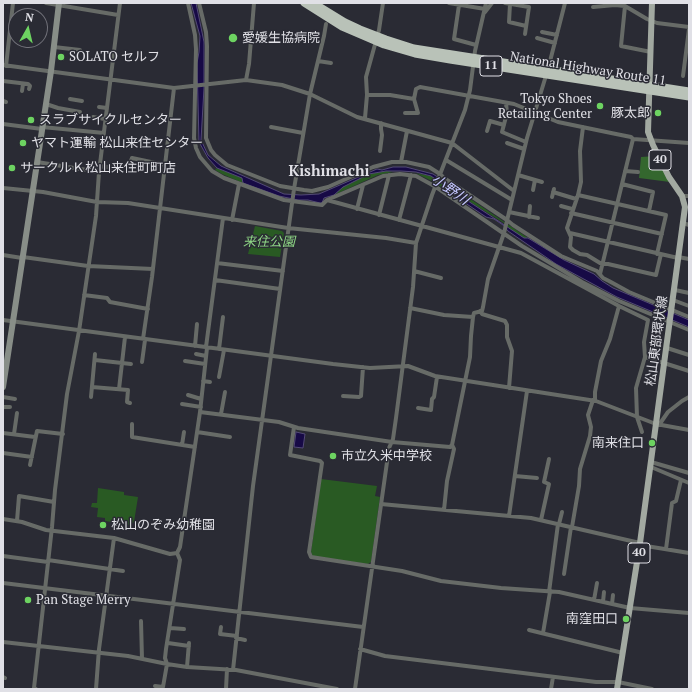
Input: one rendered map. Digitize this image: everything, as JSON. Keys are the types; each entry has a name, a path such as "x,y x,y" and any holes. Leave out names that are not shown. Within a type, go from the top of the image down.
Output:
{"highway":[{"name":"National Highway Route 11","path":"304,3 342,27 415,54 473,61 650,88 689,97"},
{"name":"National Highway Route 11","path":"314,3 376,39"},
{"name":"National Highway Route 11","path":"650,88 689,91"}],"main road":[{"name":"松山東部環状線","path":"617,689 658,424 678,258 686,224 685,207 682,196 669,177 648,132 652,3"}],"street":[{"path":"13,3 4,66 174,88 246,80 282,85 310,94 349,113 452,144 514,191"},
{"path":"46,3 118,15"},
{"path":"36,689 34,688 67,394 79,331 97,202 106,108 120,3"},
{"path":"188,3 195,35 196,86 194,128 196,148 200,157 212,171 224,178 271,196 292,201 322,205 328,200 390,175 411,175 421,178 436,186 551,264 582,282 619,301 689,330"},
{"path":"199,3 207,39 206,138 211,150 227,166 294,190 321,189 382,164 401,162 429,167 561,256 580,263 600,274 603,278 609,281 672,311 689,317"},
{"path":"246,80 249,64 254,3"},
{"path":"365,118 367,95 366,77 376,39 383,3"},
{"path":"449,3 485,11"},
{"path":"355,689 389,448 392,442 403,365 416,243 469,97 473,61 486,3"},
{"path":"485,11 492,3"},
{"path":"524,34 526,26 530,7 508,3 509,22 526,26"},
{"path":"444,510 447,481 454,449 452,446 470,357 470,336 474,313 482,311 484,307 488,279 500,247 524,149 547,72 565,3"},
{"path":"3,386 51,71 59,4"},
{"path":"459,5 454,39 476,45"},
{"path":"593,7 600,5 624,6 652,21 689,28 684,76"},
{"path":"624,6 621,46 651,52"},
{"path":"233,670 253,486 288,228 310,94 326,24"},
{"path":"542,32 557,35"},
{"path":"537,38 555,43"},
{"path":"54,46 80,50"},
{"path":"318,61 331,63"},
{"path":"3,81 28,84 30,86 29,89"},
{"path":"22,90 23,84"},
{"path":"142,362 174,88"},
{"path":"405,112 418,113 414,99 416,89 420,88 514,104 558,122 583,126 631,137 633,139 689,144"},
{"path":"367,95 390,95 414,99"},
{"path":"46,104 58,108 79,111 80,101 70,99"},
{"path":"506,103 507,113 502,132 526,142"},
{"path":"98,107 106,108"},
{"path":"92,118 105,119"},
{"path":"486,128 490,121 504,125"},
{"path":"380,151 382,135 380,129 381,123"},
{"path":"3,124 104,133"},
{"path":"553,193 577,197 617,204 666,215 656,275 603,264 587,255 580,254 571,248 569,244 570,233 567,228 577,197 581,175 580,151 583,126"},
{"path":"271,127 303,133"},
{"path":"401,162 407,131"},
{"path":"600,274 633,139"},
{"path":"507,143 524,149"},
{"path":"131,161 132,158 165,165"},
{"path":"446,160 512,200"},
{"path":"37,162 99,172"},
{"path":"100,166 114,168"},
{"path":"625,171 638,172"},
{"path":"379,215 390,175"},
{"path":"399,220 411,175"},
{"path":"518,175 542,182"},
{"path":"534,190 535,180"},
{"path":"232,220 239,184"},
{"path":"622,184 652,192 649,211"},
{"path":"357,209 363,185"},
{"path":"3,188 33,191 97,202 128,203 288,228 416,243"},
{"path":"682,196 689,196"},
{"path":"328,200 524,254 619,306 648,320 644,342 645,357 636,383 635,400 637,417 642,432"},
{"path":"529,217 530,206"},
{"path":"561,206 572,211 613,223 662,234"},
{"path":"509,212 538,218"},
{"path":"3,519 52,530 114,538 170,554 176,552 180,547 200,409 206,348 223,218"},
{"path":"570,233 659,254 689,259"},
{"path":"3,255 88,266 153,269"},
{"path":"217,263 283,271"},
{"path":"414,271 441,278"},
{"path":"215,280 280,289"},
{"path":"675,290 689,293"},
{"path":"84,295 107,298 110,302 148,310"},
{"path":"673,300 689,306"},
{"path":"564,574 579,486 580,469 592,427 588,415 594,401 601,361 610,339 619,306"},
{"path":"410,308 444,315 473,318"},
{"path":"480,311 482,314 505,321 507,325 507,337 512,351 509,388"},
{"path":"219,349 223,317"},
{"path":"3,320 144,340 370,368 403,365 413,367 437,377 594,401 658,424 689,430"},
{"path":"195,346 198,324"},
{"path":"118,389 125,337"},
{"path":"667,348 689,355"},
{"path":"219,376 224,350"},
{"path":"91,397 96,354"},
{"path":"196,354 206,356"},
{"path":"645,357 689,370"},
{"path":"95,360 131,364"},
{"path":"185,361 205,364"},
{"path":"343,396 361,396 363,367"},
{"path":"418,408 431,410 437,377"},
{"path":"203,381 210,382"},
{"path":"92,387 128,390 127,402 130,403"},
{"path":"509,516 527,391"},
{"path":"221,414 225,392"},
{"path":"188,396 201,399"},
{"path":"3,397 15,399"},
{"path":"658,424 668,412 689,397"},
{"path":"182,404 221,414 279,422 294,427 392,442 452,446"},
{"path":"3,406 10,407"},
{"path":"14,434 17,413"},
{"path":"132,424 132,437 195,447"},
{"path":"294,427 290,455 320,461 322,463 310,555 313,558 402,571 441,581 550,592 630,608 689,613"},
{"path":"190,430 230,437"},
{"path":"30,465 37,431 63,434"},
{"path":"182,445 184,432"},
{"path":"3,433 35,437"},
{"path":"3,454 32,457"},
{"path":"541,520 549,484 544,482 549,459"},
{"path":"651,465 689,473"},
{"path":"651,465 689,483"},
{"path":"515,476 536,478"},
{"path":"666,549 672,503 676,501 681,480"},
{"path":"17,521 19,496 54,502"},
{"path":"381,504 541,520 640,544 689,553"},
{"path":"543,633 562,512"},
{"path":"96,689 99,653 114,538"},
{"path":"155,686 163,687 167,664 165,658 180,560 176,552"},
{"path":"3,556 123,571"},
{"path":"3,583 364,628"},
{"path":"594,600 597,584"},
{"path":"603,602 604,592"},
{"path":"612,604 613,594"},
{"path":"141,621 142,659"},
{"path":"221,627 220,634 245,640"},
{"path":"170,628 184,629"},
{"path":"529,630 623,653"},
{"path":"3,642 128,656 187,667 227,669 337,689"},
{"path":"168,643 189,644 187,667"},
{"path":"360,649 385,656 596,682 618,682 652,689"},
{"path":"226,689 227,669"},
{"path":"551,689 553,677"}],"green space":[{"path":"656,156 670,182 639,178 641,157"},
{"path":"217,168 242,178 243,183 215,170"},
{"path":"386,171 393,172 378,175 334,195 343,187 369,174"},
{"path":"416,173 431,176 447,187 455,196 430,180"},
{"path":"463,194 528,238 524,238 509,229 504,223 467,200"},
{"name":"来住公園","path":"255,226 282,231 284,233 280,257 248,254"},
{"path":"321,479 377,486 375,496 380,497 371,562 368,564 313,557 311,552"},
{"path":"98,488 124,492 124,495 138,497 134,522 130,525 105,521 105,518 97,517 98,508 91,507 92,503 97,503"}],"water":[{"name":"小野川","path":"191,3 196,3 204,42 204,88 201,140 208,155 221,166 284,194 301,195 319,194 377,169 382,170 393,167 406,167 433,174 463,194 468,201 524,238 528,238 564,260 594,274 613,288 689,320 689,327 617,297 556,264 508,231 503,225 494,219 486,217 455,196 447,187 431,176 416,172 401,171 386,171 369,174 343,187 334,195 324,198 322,203 320,203 279,196 243,183 242,178 217,168 208,158 199,142 197,63 200,36"},
{"path":"296,432 305,434 303,448 294,447"}],"place":[{"name":"愛媛生協病院","path":"233,38"},
{"name":"SOLATO セルフ","path":"61,57"},
{"name":"Tokyo Shoes Retailing Center","path":"600,106"},
{"name":"豚太郎","path":"658,113"},
{"name":"スラブサイクルセンター","path":"31,120"},
{"name":"ヤマト運輸 松山来住センター","path":"23,143"},
{"name":"サークルＫ松山来住町町店","path":"12,168"},
{"name":"南来住口","path":"652,443"},
{"name":"市立久米中学校","path":"333,456"},
{"name":"松山のぞみ幼稚園","path":"103,525"},
{"name":"Pan Stage Merry","path":"28,600"},
{"name":"南窪田口","path":"626,619"}],"district":[{"name":"Kishimachi","path":"329,172"}]}
